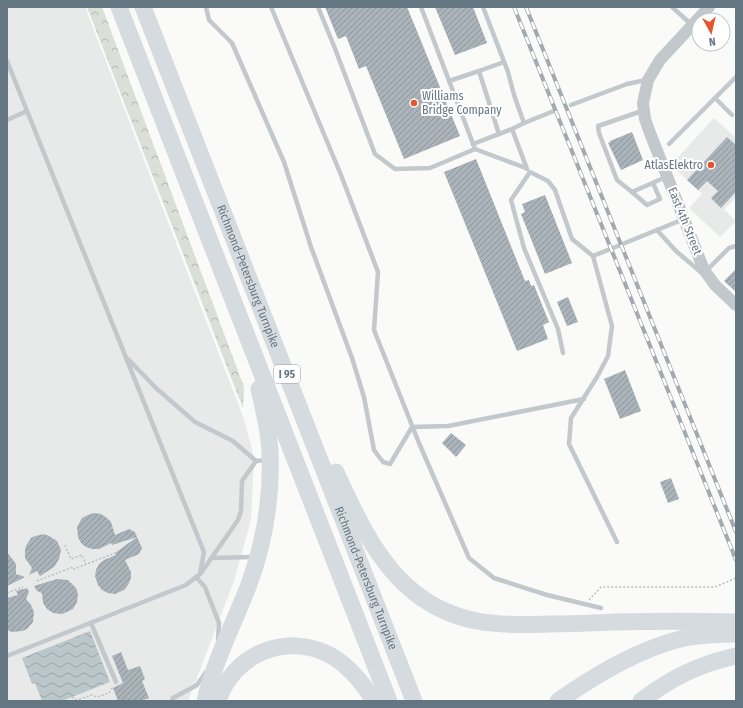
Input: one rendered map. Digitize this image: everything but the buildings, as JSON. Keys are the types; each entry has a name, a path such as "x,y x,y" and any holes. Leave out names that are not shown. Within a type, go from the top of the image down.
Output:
{"highway":[{"name":"Richmond-Petersburg Turnpike","path":"119,7 389,701"},
{"name":"Richmond-Petersburg Turnpike","path":"143,7 414,701"},
{"path":"205,701 210,680 248,586 258,557 267,510 263,460 268,432 252,361 236,306"},
{"path":"273,337 309,410 343,488 363,528 382,558 393,571 403,582 426,601 440,609 468,619 499,625 692,620 736,622"},
{"path":"558,701 617,664 648,650 684,638 736,634"},
{"path":"574,701 616,675 651,658 694,645 736,642"},
{"path":"218,701 230,676 244,662 265,652 286,647 311,648 335,658 346,666 374,701"},
{"path":"641,701 665,683 690,670 702,665 736,656"}],"street":[{"path":"644,107 648,80 655,67 666,52 691,26"},
{"name":"East 4th Street","path":"644,107 650,133 708,276 736,305"}],"lane":[{"path":"206,7 209,20 232,43 284,162 310,246 352,358 364,397 374,450 383,462 390,464 412,427"},
{"path":"271,7 378,272 374,330 440,495 469,558 494,578 547,595 601,608"},
{"path":"318,7 375,154 395,169 430,168 475,149 526,168 530,172 548,181 555,190 572,239 593,256 612,326 608,356 572,418 569,444 617,542"},
{"path":"421,7 475,149"},
{"path":"483,7 504,62 524,123"},
{"path":"672,7 691,24"},
{"path":"7,61 204,552 200,574"},
{"path":"449,82 504,62"},
{"path":"479,71 499,134"},
{"path":"669,144 736,77"},
{"path":"571,105 627,84 648,80"},
{"path":"715,98 732,115"},
{"path":"644,107 598,126 599,133 618,180 647,205 660,199 653,183"},
{"path":"473,144 554,111"},
{"path":"7,120 27,112"},
{"path":"512,129 526,168"},
{"path":"530,172 511,200 524,248 558,329 563,353"},
{"path":"632,192 667,176"},
{"path":"593,256 684,219"},
{"path":"657,230 693,267 708,276 729,248 736,246"},
{"path":"7,656 186,585 200,574 238,520 241,511 242,481 263,460 233,441 195,422 156,388 126,356"},
{"path":"412,427 448,426 584,399"},
{"path":"212,558 258,557"},
{"path":"196,577 205,587 219,623 219,636 217,643"},
{"path":"91,623 116,682"},
{"path":"172,701 173,698 198,685 208,669"}],"path":[{"path":"65,545 71,559 82,555 86,564"},
{"path":"37,581 73,567 74,569 115,553"},
{"path":"585,604 601,587 716,588 736,578"},
{"path":"7,593 22,587"},
{"path":"72,697 77,700 92,694 97,697 109,693 116,682"}],"shaded area":[{"path":"7,7 85,7 244,419 254,457 251,520 234,581 188,701 7,701"},
{"path":"714,118 736,138 736,197 724,210 736,221 720,237 689,208 702,194 671,165"}],"green space":[{"path":"87,7 102,7 244,387 243,408"}],"water":[{"path":"90,631 110,682 62,701 42,701 35,683 32,684 22,658"}],"railway":[{"path":"514,7 736,560"},
{"path":"526,7 736,532"}],"place":[{"name":"Williams Bridge Company","path":"414,103"},
{"name":"AtlasElektro","path":"711,165"}]}
